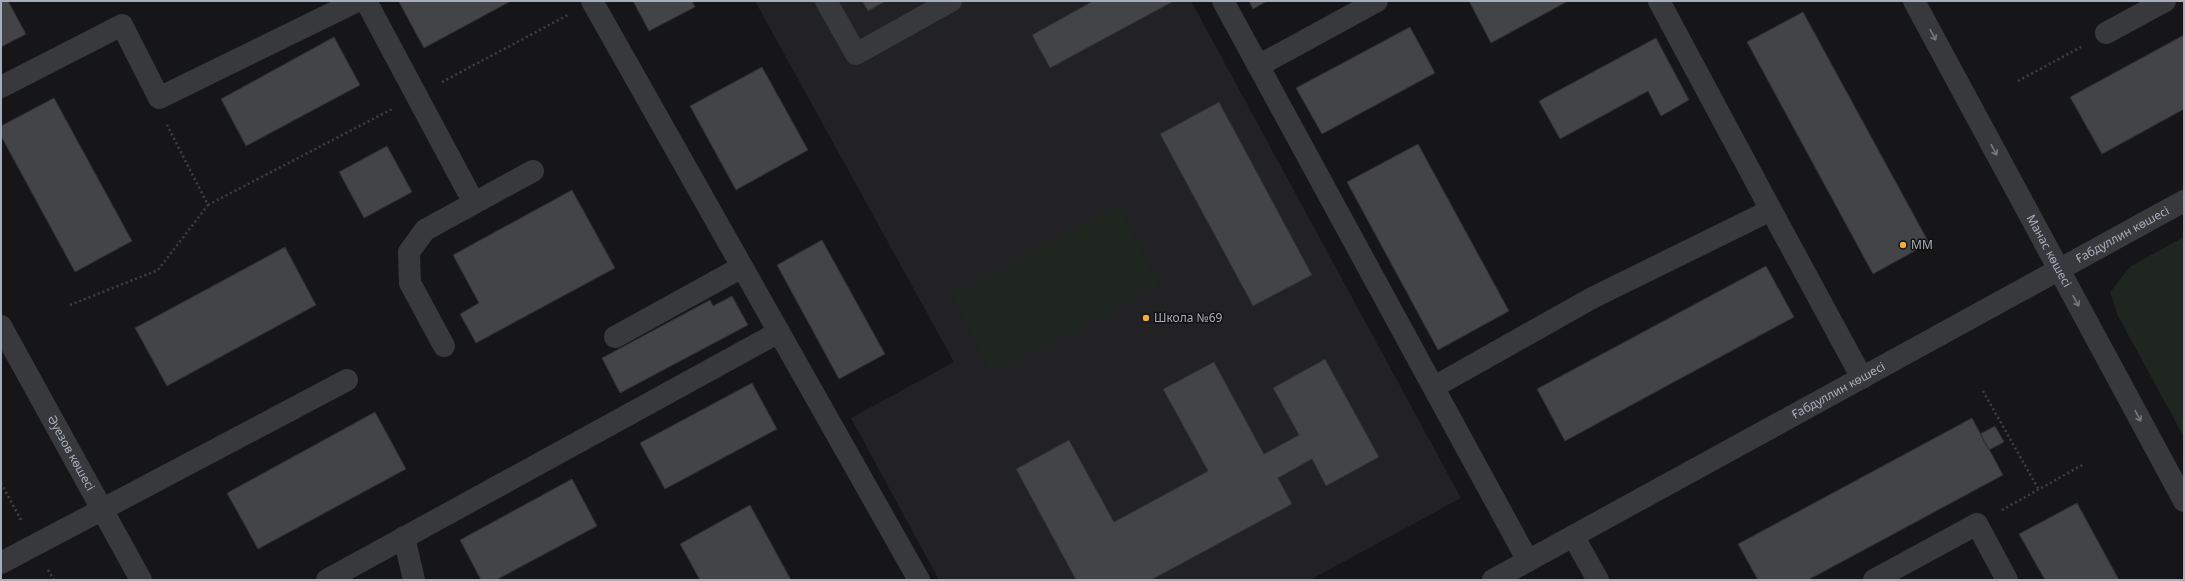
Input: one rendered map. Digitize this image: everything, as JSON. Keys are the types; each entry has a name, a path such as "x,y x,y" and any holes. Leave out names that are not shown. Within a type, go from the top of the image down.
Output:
{"street":[{"path":"1,87 122,25 159,98 357,1"},
{"path":"366,1 474,203"},
{"path":"592,1 919,580"},
{"path":"826,1 856,54 951,1"},
{"path":"1222,1 1528,561"},
{"path":"1258,66 1377,1"},
{"path":"1659,1 1862,378"},
{"name":"Манас көшесі","path":"1914,1 2184,502"},
{"path":"2106,33 2165,1"},
{"path":"444,346 410,282 409,252 425,230 533,171"},
{"name":"Ғабдуллин көшесі","path":"1493,580 2184,201"},
{"path":"1434,387 1592,298 1771,210"},
{"path":"615,336 742,267"},
{"name":"Әуезов көшесі","path":"1,326 141,580"},
{"path":"327,580 779,332"},
{"path":"1,563 347,380"},
{"path":"1874,580 1977,524 2008,580"},
{"path":"1573,536 1598,580"},
{"path":"404,537 414,580"}],"path":[{"path":"2018,81 2106,33"},
{"path":"70,305 158,270 208,206 167,124 159,98"},
{"path":"1983,391 2039,490"},
{"path":"1977,524 2084,464"}],"shaded area":[{"name":"Школа №69","path":"755,1 1191,1 1461,498 1310,580 939,580 851,418 954,362"},
{"path":"1118,207 1160,286 993,373 951,294"},
{"path":"2184,237 2184,437 2118,316 2110,292 2131,266"}],"building":[{"path":"1,1 8,1 26,34 1,47"},
{"path":"511,1 424,48 399,2"},
{"path":"633,1 692,1 695,7 649,31"},
{"path":"862,1 886,1 868,11"},
{"path":"1093,1 1174,1 1050,68 1032,35"},
{"path":"1249,1 1267,1 1253,9"},
{"path":"1469,1 1568,1 1491,43"},
{"path":"1803,12 1929,243 1873,274 1747,42"},
{"path":"1410,27 1435,73 1322,134 1296,88"},
{"path":"2184,35 2184,109 2102,154 2070,97"},
{"path":"334,37 360,85 246,146 221,99"},
{"path":"1656,38 1689,100 1661,116 1648,91 1560,139 1539,101"},
{"path":"762,67 808,150 736,190 690,106"},
{"path":"54,98 132,241 75,272 1,136 1,126"},
{"path":"1219,102 1312,275 1253,306 1160,134"},
{"path":"1418,144 1509,311 1438,350 1347,182"},
{"path":"387,146 412,192 364,218 339,172"},
{"path":"572,190 615,268 476,343 460,314 479,303 453,255"},
{"path":"822,240 885,354 839,379 777,265"},
{"path":"285,247 316,305 167,386 135,328"},
{"path":"1766,266 1794,317 1565,441 1537,389"},
{"path":"732,296 748,325 620,393 602,358 710,300 713,306"},
{"path":"1325,359 1379,457 1326,486 1312,459 1278,478 1292,504 1151,580 1076,580 1016,469 1069,440 1114,522 1208,471 1163,389 1214,362 1264,454 1299,435 1273,388"},
{"path":"752,383 777,429 665,489 640,443"},
{"path":"375,412 406,469 258,549 227,493"},
{"path":"1972,418 2003,475 1808,580 1758,580 1738,544"},
{"path":"1995,426 2004,442 1989,450 1980,434"},
{"path":"572,479 597,526 496,580 481,580 460,540"},
{"path":"2077,503 2119,580 2045,580 2019,534"},
{"path":"750,505 791,580 700,580 680,544"}],"place":[{"name":"MM","path":"1903,245"},
{"name":"Школа №69","path":"1146,318"}]}
